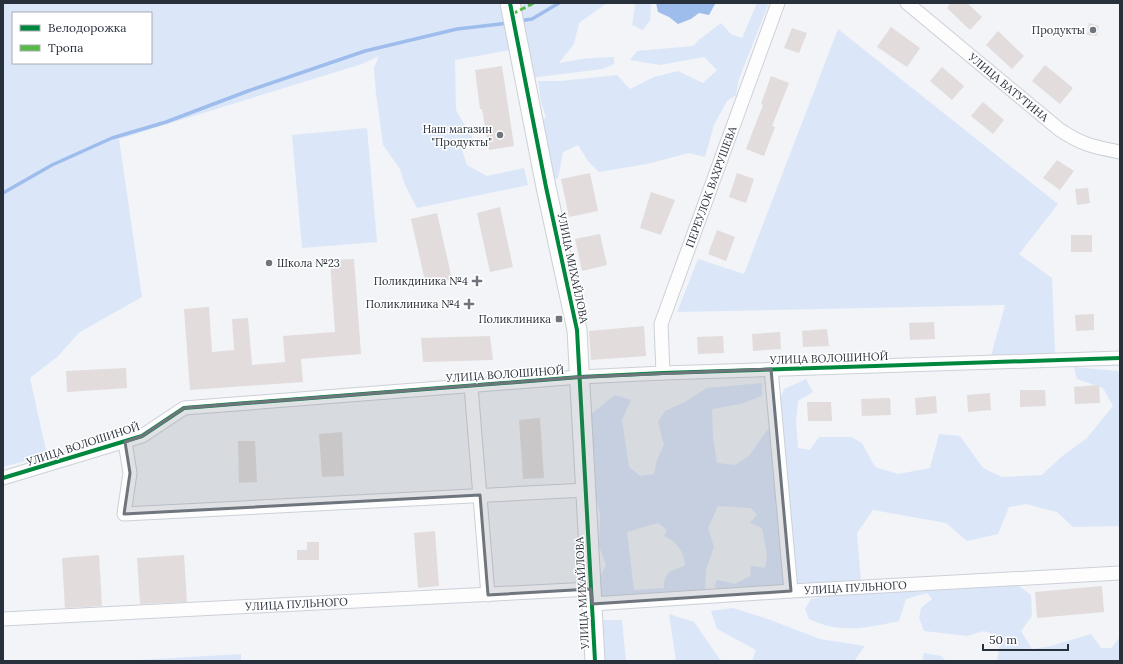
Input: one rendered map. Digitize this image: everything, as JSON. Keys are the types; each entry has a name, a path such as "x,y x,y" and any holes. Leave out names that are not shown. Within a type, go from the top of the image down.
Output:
{"street":[{"name":"ПЕРЕУЛОК ВАХРУШЕВА","path":"664,373 662,324 778,3"},
{"name":"УЛИЦА ВАТУТИНА","path":"907,3 1060,130 1077,141 1092,147 1120,152"},
{"name":"УЛИЦА МИХАЙЛОВА","path":"512,16 546,187 577,330 595,661"},
{"name":"УЛИЦА ВОЛОШИНОЙ","path":"3,478 142,436 184,408 664,373 1120,358"},
{"path":"771,369 791,591"},
{"path":"471,386 488,595"},
{"path":"125,442 130,473 124,514 586,490"},
{"name":"УЛИЦА ПУЛЬНОГО","path":"3,619 488,595 591,597 791,591 1120,573"}],"highlighted area":[{"path":"771,369 791,591 592,604 591,589 488,595 480,495 124,514 130,473 125,442 142,436 184,408 580,377"}],"shaded area":[{"path":"3,3 506,3 516,49 455,60 456,110 473,138 462,150 467,165 487,176 524,168 528,185 417,208 405,185 400,169 383,145 374,68 379,56 362,64 119,139 142,297 80,332 57,357 30,378 47,455 3,467"},
{"path":"513,3 607,3 579,23 574,44 559,63 586,58 614,57 614,64 603,69 530,78"},
{"path":"633,3 651,3 650,20 643,30 632,25 635,6"},
{"path":"757,3 769,3 739,79 736,95 727,101 714,125 705,157 689,153 647,164 599,172 588,161 578,145 563,152 558,179 551,177 540,122 546,117 541,102 538,81 561,81 617,75 630,89 654,77 678,71 703,83 717,70 704,57 660,65 630,60 637,51 693,46 721,23 731,34 742,38"},
{"path":"838,29 1058,204 1019,254 1052,278 1055,353 991,356 1005,305 677,312 698,259 744,274"},
{"path":"367,128 377,242 302,248 292,135"},
{"path":"1074,367 1118,371 1120,375 1120,526 1073,527 1057,512 1026,504 1009,507 998,534 967,541 946,523 873,510 857,533 861,583 721,592 714,586 717,580 735,584 750,576 751,566 765,568 767,555 762,528 750,523 757,515 751,508 718,506 708,528 714,547 706,569 705,592 602,599 599,579 606,565 599,546 600,514 595,493 586,418 615,395 631,400 622,420 629,467 640,476 654,474 657,460 664,445 658,422 665,411 685,402 707,388 762,383 762,396 740,404 712,409 713,438 717,463 735,465 749,456 770,426 784,389 806,379 813,392 798,401 796,422 798,448 810,450 819,437 851,437 862,443 875,467 898,474 930,468 939,434 960,436 983,468 1002,477 1042,475 1061,457 1087,438 1113,406 1103,388 1077,379","holes":["658,523 667,530 664,536 673,541 679,548 683,556 685,566 669,572 665,578 664,588 634,590 627,532"]},
{"path":"1014,582 1031,595 1032,616 1021,631 1032,649 1051,646 1091,634 1101,648 1111,648 1120,637 1120,661 997,661 1001,638 984,631 967,636 924,631 919,618 921,608 932,599 927,593 906,599 899,621 876,626 854,628 832,627 809,619 805,609 811,599 861,590"},
{"path":"733,608 768,619 820,639 865,646 854,661 752,661 756,650 717,629 711,611"},
{"path":"669,614 694,622 721,661 676,661"},
{"path":"600,620 622,620 626,661 603,661"},
{"path":"924,653 941,656 946,661 922,661"},
{"path":"241,654 241,661 123,661"}],"water":[{"path":"656,3 715,4 709,15 699,13 691,19 678,24 669,17 658,12"}],"building":[{"path":"951,3 967,3 982,17 970,30 947,8"},
{"name":"Продукты","path":"1089,23 1099,26 1097,36 1087,35"},
{"path":"891,27 920,48 907,67 877,47"},
{"path":"792,28 807,33 799,53 784,48"},
{"path":"998,31 1024,56 1012,69 986,45"},
{"path":"1045,65 1073,88 1060,104 1032,81"},
{"path":"502,66 514,146 489,150 482,109 480,109 475,70"},
{"path":"942,67 964,86 952,100 930,81"},
{"path":"771,76 789,83 772,126 775,127 764,156 746,149 763,105 761,104"},
{"path":"983,102 1004,120 993,134 971,116"},
{"path":"1057,160 1074,171 1060,190 1043,178"},
{"path":"590,173 598,211 569,217 561,179"},
{"path":"737,173 754,179 746,203 729,197"},
{"path":"1088,188 1090,203 1077,205 1075,189"},
{"path":"651,192 675,200 661,235 640,228"},
{"path":"500,207 513,267 490,272 477,213"},
{"path":"437,213 452,279 426,285 411,219"},
{"path":"717,230 735,237 726,261 708,254"},
{"path":"600,234 607,265 582,271 575,239"},
{"path":"1071,235 1092,235 1092,252 1071,252"},
{"path":"354,259 361,354 301,359 303,382 190,390 184,309 209,307 212,352 234,350 232,319 248,318 252,365 285,362 283,336 335,332 330,260"},
{"path":"1094,314 1094,330 1076,331 1075,315"},
{"path":"934,322 935,339 910,340 909,323"},
{"path":"644,326 646,356 591,360 589,331"},
{"path":"827,329 829,346 803,347 802,331"},
{"path":"780,332 781,349 753,351 752,334"},
{"path":"490,336 493,360 423,362 421,338"},
{"path":"723,336 724,353 698,354 697,337"},
{"path":"126,368 127,388 67,392 66,371"},
{"path":"1099,385 1100,403 1075,404 1074,387"},
{"path":"1020,390 1045,390 1046,406 1020,407"},
{"path":"990,393 991,410 968,412 967,395"},
{"path":"936,396 937,413 916,415 915,398"},
{"path":"890,398 891,415 862,416 861,399"},
{"path":"807,402 831,402 832,421 808,421"},
{"path":"540,418 544,478 523,479 519,420"},
{"path":"342,432 344,476 322,477 319,434"},
{"path":"238,441 255,441 257,482 239,483"},
{"path":"435,531 439,586 418,588 414,533"},
{"path":"307,542 319,542 319,560 297,560 297,550 307,550"},
{"path":"99,555 102,606 65,608 62,558"},
{"path":"184,555 187,602 140,604 137,558"},
{"path":"1102,586 1104,612 1037,618 1035,592"}],"waterway":[{"path":"519,21 532,19 559,3"},
{"path":"3,193 52,165 112,138 166,122 248,91 365,51 457,29 509,23"}],"marked path":[{"path":"512,14 534,3"}],"cycle path":[{"path":"510,3 546,187 577,330 595,661"},
{"path":"3,478 142,436 184,408 580,377 1120,358"}],"place":[{"name":"Продукты","path":"1093,30"},
{"name":"Наш магазин \"Продукты\"","path":"500,135"},
{"name":"Школа №23","path":"269,263"},
{"name":"Поликдиника №4","path":"477,281"},
{"name":"Поликлиника №4","path":"469,304"},
{"name":"Поликлиника","path":"559,319"}]}
